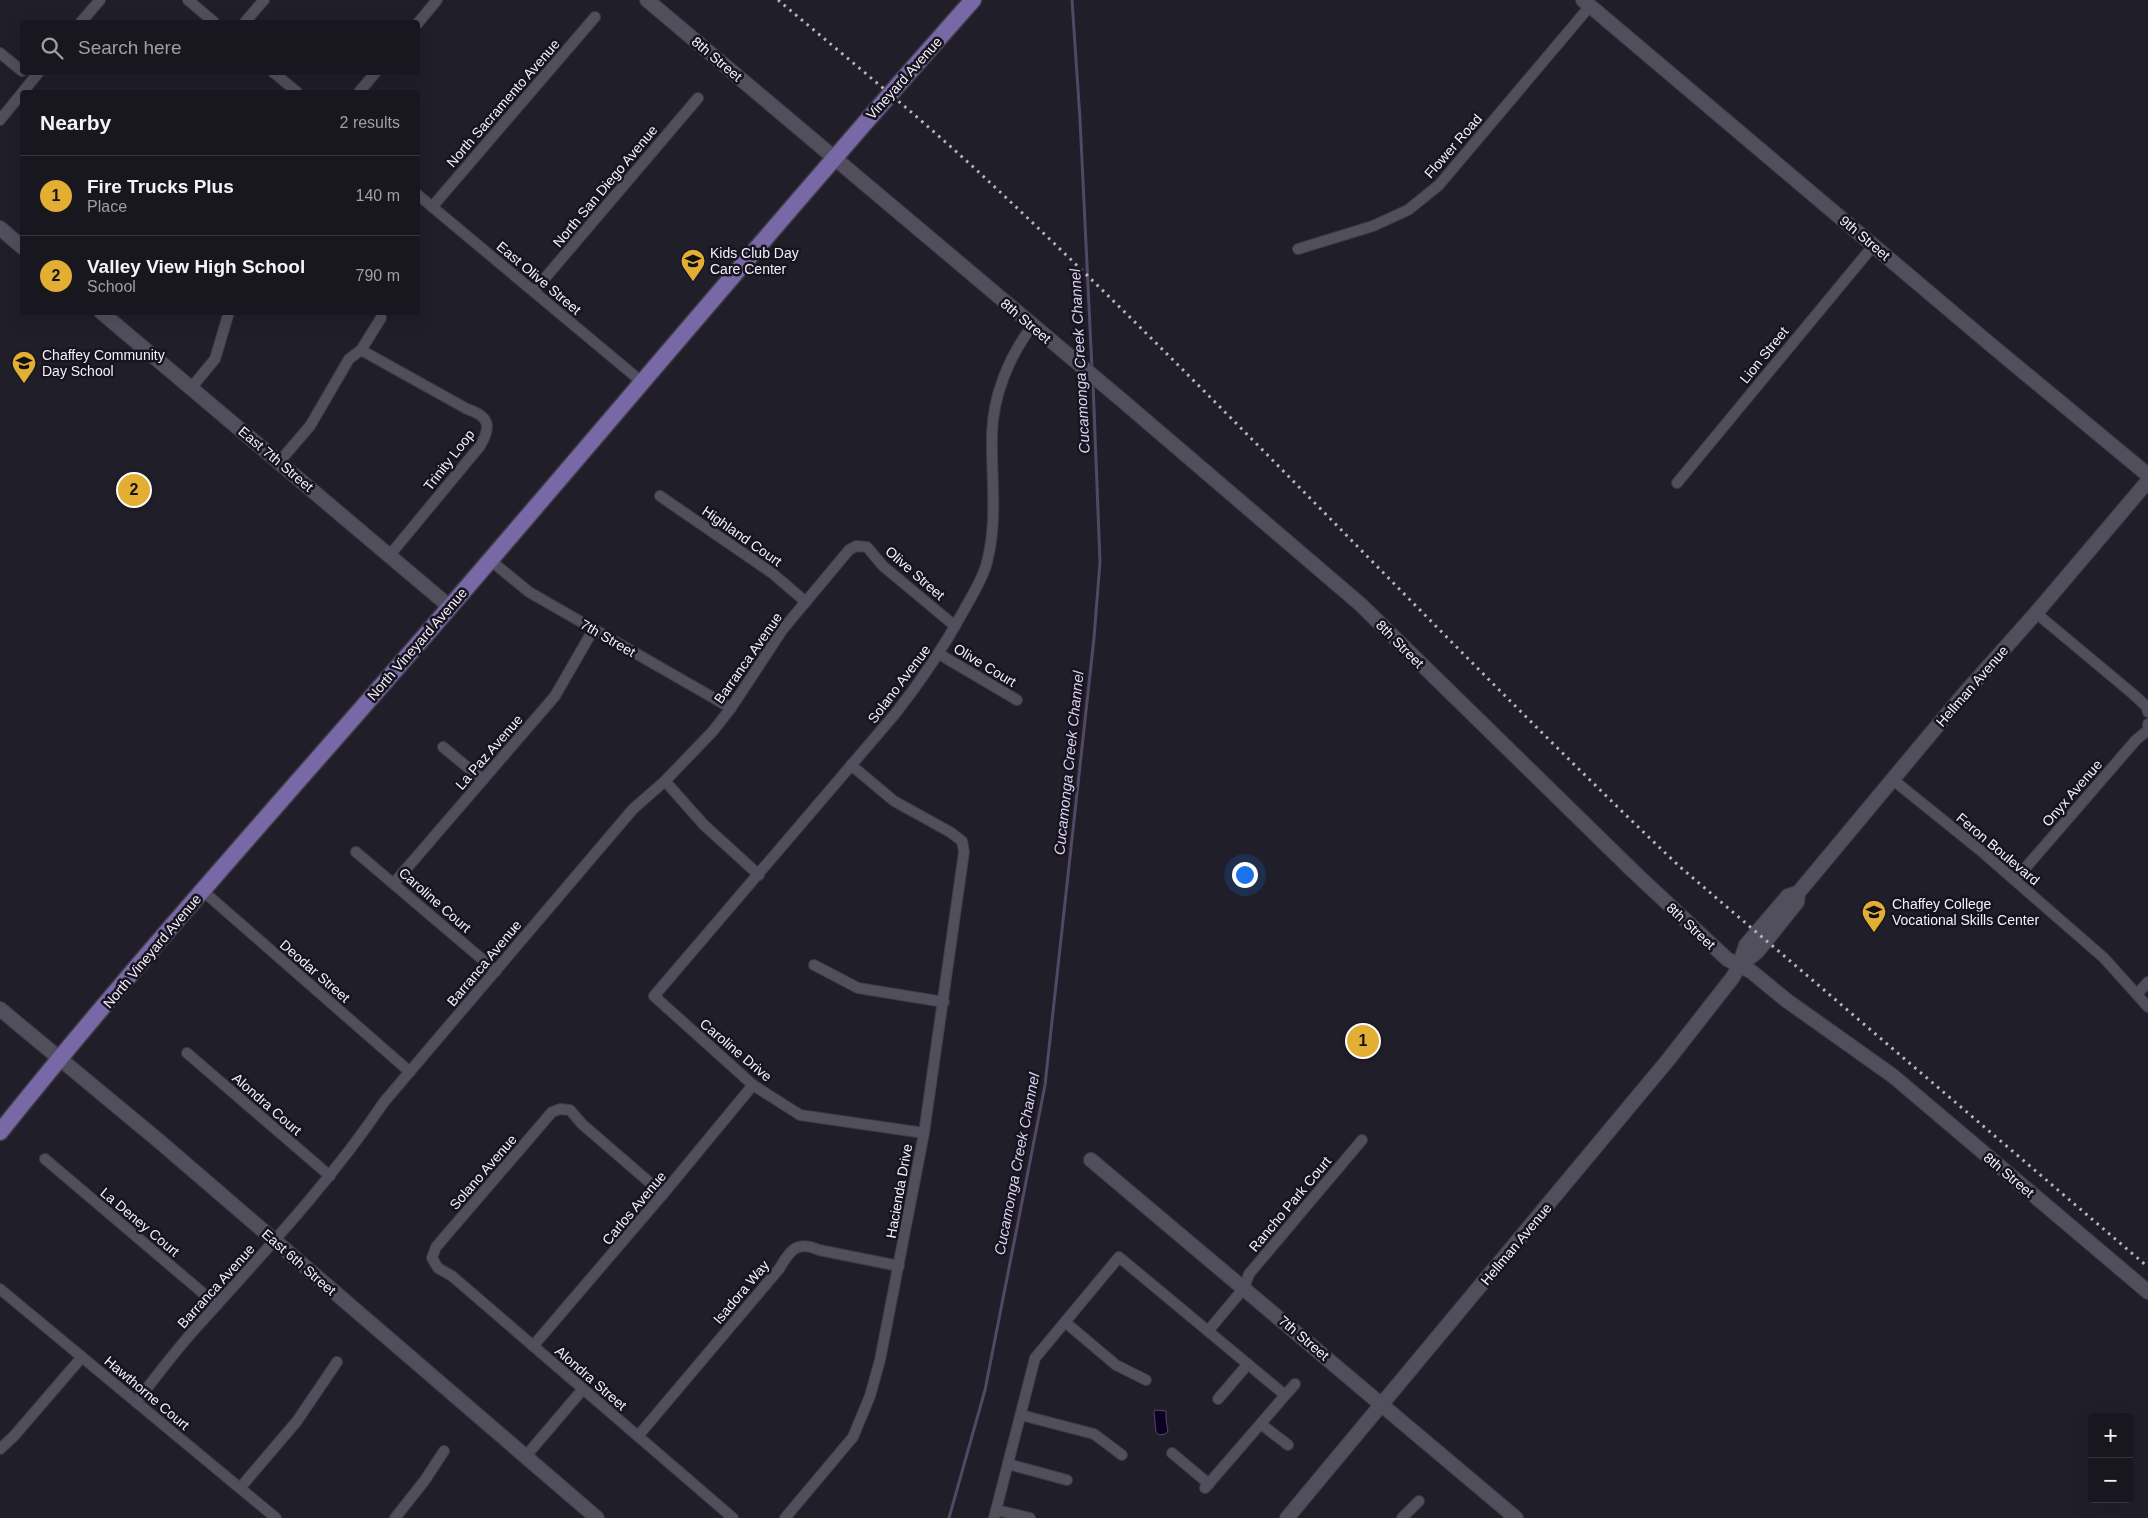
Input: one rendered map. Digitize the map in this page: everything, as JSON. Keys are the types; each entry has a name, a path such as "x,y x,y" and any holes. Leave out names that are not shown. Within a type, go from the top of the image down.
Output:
{"main road":[{"name":"Vineyard Avenue","path":"834,156 973,0"},
{"name":"North Vineyard Avenue","path":"0,1132 203,891 450,607 834,156"}],"street":[{"path":"83,20 100,0"},
{"path":"188,0 212,20"},
{"path":"247,20 264,0"},
{"path":"420,22 438,0"},
{"name":"8th Street","path":"647,0 834,156 1360,604 1673,910 1727,959 1752,972 1786,1000 1893,1076 2148,1292"},
{"name":"9th Street","path":"1587,3 1873,246 2148,475"},
{"name":"Flower Road","path":"1298,249 1373,226 1408,210 1439,185 1587,3"},
{"name":"North Sacramento Avenue","path":"432,207 596,17"},
{"path":"0,52 20,69"},
{"path":"277,75 295,90"},
{"path":"361,90 373,75"},
{"path":"25,90 36,76"},
{"path":"0,120 20,96"},
{"name":"North San Diego Avenue","path":"534,291 698,98"},
{"name":"East Olive Street","path":"420,197 642,382"},
{"path":"0,228 20,245"},
{"name":"Lion Street","path":"1677,483 1873,246"},
{"name":"East 7th Street","path":"105,315 450,607"},
{"path":"190,388 215,358 228,315"},
{"path":"279,462 310,426 349,359 361,350 381,318"},
{"name":"Solano Avenue","path":"654,996 895,714 939,654 955,626 986,564 992,539 994,518 992,433 995,404 1007,367 1032,326"},
{"name":"Trinity Loop","path":"361,350 467,409 479,413 487,424 488,433 480,446 389,556"},
{"name":"Hellman Avenue","path":"1287,1518 1668,1060 1740,966 1746,945 1788,896 1798,893 1963,695 2036,613 2148,481"},
{"name":"Highland Court","path":"660,496 772,573 806,602"},
{"name":"Olive Street","path":"856,546 867,547 883,566 955,626"},
{"name":"Barranca Avenue","path":"136,1402 195,1329 275,1241 330,1176 353,1148 384,1102 633,810 665,781 713,731 731,708 783,629 849,550 856,546"},
{"name":"7th Street","path":"490,560 529,592 731,708"},
{"path":"2036,613 2133,694 2146,706 2148,712"},
{"name":"La Paz Avenue","path":"394,883 555,696 593,630"},
{"name":"Olive Court","path":"939,654 1017,700"},
{"name":"Onyx Avenue","path":"2015,880 2136,740 2148,730 2148,724"},
{"path":"442,747 483,780"},
{"name":"Hacienda Drive","path":"785,1518 853,1437 870,1396 880,1360 900,1266 924,1133 964,852 962,841 950,832 894,801 851,765"},
{"name":"Feron Boulevard","path":"1892,779 2015,880 2104,958 2148,1006"},
{"path":"665,781 704,824 759,875"},
{"name":"Caroline Court","path":"356,852 496,971"},
{"name":"Deodar Street","path":"203,891 410,1072"},
{"path":"814,965 858,988 944,1002"},
{"path":"2137,994 2148,982"},
{"name":"Caroline Drive","path":"654,996 753,1085 800,1114 924,1133"},
{"name":"East 6th Street","path":"0,1009 159,1141 597,1518"},
{"name":"Alondra Court","path":"187,1053 330,1176"},
{"name":"Carlos Avenue","path":"534,1346 753,1085"},
{"name":"Solano Avenue","path":"432,1258 436,1247 552,1112 560,1109 570,1110 582,1124 663,1194"},
{"name":"Rancho Park Court","path":"1208,1331 1244,1288 1249,1274 1362,1140"},
{"name":"La Deney Court","path":"45,1159 217,1305"},
{"name":"7th Street","path":"1091,1160 1516,1518"},
{"name":"Isadora Way","path":"638,1436 779,1269 788,1253 807,1245 819,1250 900,1266"},
{"path":"1030,1518 995,1514 1035,1358 1119,1257 1285,1395"},
{"name":"Alondra Street","path":"432,1258 438,1268 452,1276 733,1518"},
{"name":"Hawthorne Court","path":"0,1289 276,1518"},
{"path":"1065,1322 1116,1365 1146,1380"},
{"path":"0,1449 14,1436 82,1357"},
{"path":"240,1488 297,1421 337,1362"},
{"path":"1218,1399 1248,1364"},
{"path":"1172,1453 1207,1486 1295,1384"},
{"path":"525,1457 583,1389"},
{"path":"1021,1415 1094,1434 1122,1456"},
{"path":"1261,1424 1288,1445"},
{"path":"395,1518 425,1480 444,1450"},
{"path":"1008,1464 1067,1480"},
{"path":"1402,1518 1419,1501"}],"shaded area":[{"path":"1155,1410 1166,1411 1168,1431 1165,1434 1159,1435 1156,1432"}],"waterway":[{"name":"Cucamonga Creek Channel","path":"1072,0 1080,119 1092,369"},
{"name":"Cucamonga Creek Channel","path":"949,1518 985,1390 1045,1085 1094,638 1100,562 1093,383"}],"railway":[{"path":"778,0 933,131 1072,260 1246,433 1504,695 1679,866 2148,1267"}],"place":[{"name":"Kids Club Day Care Center","path":"693,282"},
{"name":"Chaffey Community Day School","path":"24,384"},
{"name":"Valley View High School","path":"134,490"},
{"name":"Chaffey College Vocational Skills Center","path":"1874,933"},
{"name":"Fire Trucks Plus","path":"1363,1041"}]}
